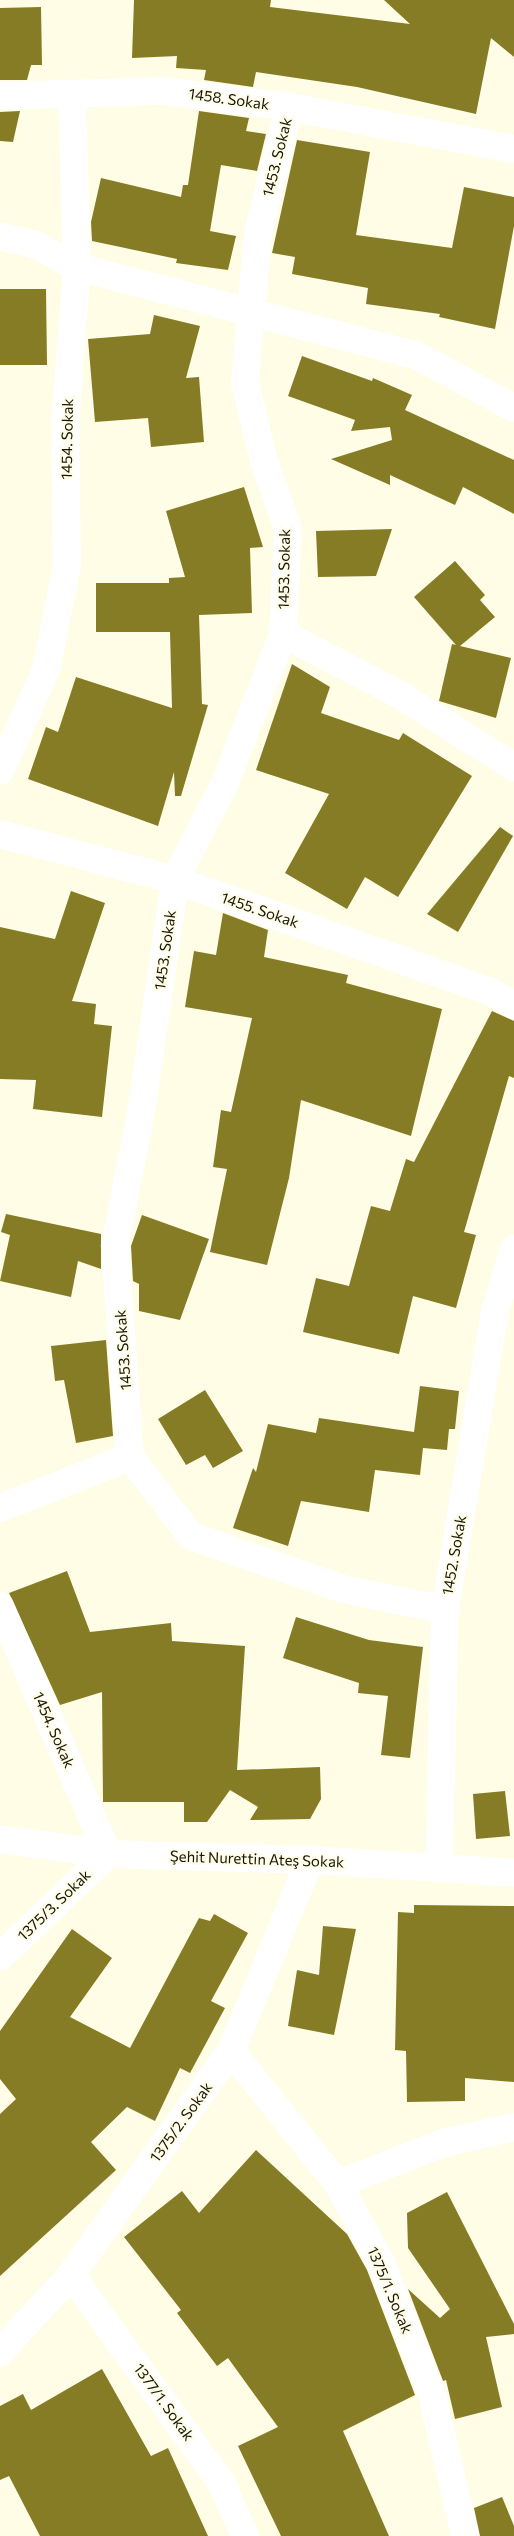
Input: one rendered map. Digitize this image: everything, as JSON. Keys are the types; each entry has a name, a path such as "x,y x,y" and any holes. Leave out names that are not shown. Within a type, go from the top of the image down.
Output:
{"street":[{"name":"1458. Sokak","path":"0,96 163,91 289,107 514,149"},
{"name":"1454. Sokak","path":"0,771 46,670 67,566 65,422 77,267 72,94"},
{"name":"1453. Sokak","path":"130,1458 115,1245 142,1107 175,880 226,781 283,634 288,529 264,461 245,383 249,314 258,233 289,107"},
{"path":"0,236 36,245 77,267 249,314 416,355 514,408"},
{"path":"283,634 396,692 514,767"},
{"name":"1455. Sokak","path":"0,834 175,880 490,990 514,1005"},
{"name":"1452. Sokak","path":"439,1867 445,1610 495,1311 514,1249"},
{"path":"0,1508 130,1458 192,1536 343,1589 445,1610"},
{"name":"1454. Sokak","path":"0,1606 108,1854"},
{"name":"Şehit Nurettin Ateş Sokak","path":"0,1839 108,1854 310,1860 514,1873"},
{"name":"1375/3. Sokak","path":"0,1957 108,1854"},
{"name":"1375/2. Sokak","path":"0,2352 71,2275 232,2051 310,1860"},
{"name":"1375/1. Sokak","path":"232,2051 338,2184 381,2263 432,2395 466,2536"},
{"path":"338,2184 443,2143 514,2127"},
{"name":"1377/1. Sokak","path":"71,2275 222,2482 245,2536"}],"building":[{"path":"134,0 271,0 270,7 410,24 384,0 514,0 514,57 491,38 476,114 357,87 256,72 253,87 204,80 206,70 176,68 177,56 132,58"},
{"path":"41,7 42,65 31,65 27,80 0,80 0,8"},
{"path":"20,111 13,142 0,141 0,112"},
{"path":"199,111 249,118 246,131 266,134 257,171 221,165 210,231 236,236 228,270 176,263 177,259 92,241 91,222 101,178 181,197 183,185 188,185"},
{"path":"297,140 370,152 356,235 452,248 464,187 514,197 514,226 495,329 439,317 440,314 366,304 368,288 292,274 295,257 272,253"},
{"path":"0,289 46,289 47,365 0,365"},
{"path":"154,315 200,326 186,378 199,377 204,442 151,447 148,418 95,422 88,339 150,334"},
{"path":"302,356 372,381 373,378 412,395 405,410 514,460 514,514 463,487 455,505 390,475 390,485 331,459 392,440 390,427 351,431 355,420 288,396"},
{"path":"244,487 263,547 250,548 252,613 199,615 202,704 208,705 181,796 175,796 174,772 158,826 28,779 46,727 58,732 76,677 172,708 170,632 96,632 96,583 169,583 169,578 185,577 166,511"},
{"path":"392,529 376,576 318,577 316,531"},
{"path":"455,561 485,595 480,600 495,617 460,646 511,658 496,718 439,701 452,644 456,645 414,597"},
{"path":"292,664 330,687 321,713 399,740 403,733 472,776 398,897 365,877 347,909 285,873 329,794 256,770"},
{"path":"500,827 513,836 458,932 427,914"},
{"path":"71,891 105,903 72,1001 96,1004 94,1024 112,1026 102,1117 33,1109 36,1080 0,1079 0,927 55,939"},
{"path":"223,913 268,930 264,957 348,975 346,983 442,1009 411,1136 301,1100 289,1178 267,1265 210,1252 227,1169 213,1167 221,1110 231,1112 252,1018 185,1007 194,951 216,955"},
{"path":"492,1011 514,1021 514,1078 509,1076 464,1232 476,1235 456,1308 413,1296 399,1354 303,1332 316,1278 349,1286 371,1206 390,1211 406,1159 414,1162"},
{"path":"6,1214 101,1234 101,1269 78,1261 71,1297 0,1281 10,1235 1,1232"},
{"path":"142,1215 209,1239 180,1320 139,1311 139,1284 133,1281 131,1246"},
{"path":"106,1340 113,1436 76,1443 64,1380 55,1381 51,1346"},
{"path":"420,1386 459,1391 455,1429 449,1429 447,1450 423,1448 420,1475 375,1470 369,1512 301,1501 288,1546 233,1528 253,1468 256,1472 268,1424 316,1433 319,1418 414,1432"},
{"path":"205,1390 243,1451 213,1468 205,1455 186,1465 158,1419"},
{"path":"67,1571 90,1632 171,1623 172,1641 245,1646 237,1770 320,1767 321,1799 310,1819 250,1820 258,1807 230,1790 207,1822 184,1822 184,1802 103,1802 102,1692 60,1705 9,1593"},
{"path":"296,1617 369,1640 423,1647 410,1758 381,1755 388,1696 358,1693 359,1683 283,1658"},
{"path":"505,1791 510,1836 476,1839 473,1794"},
{"path":"414,1905 514,1906 514,2082 465,2078 465,2101 407,2102 406,2051 395,2050 398,1912 414,1913"},
{"path":"214,1914 248,1933 211,2001 225,2008 190,2073 180,2068 155,2121 127,2107 91,2142 116,2170 0,2276 0,2114 16,2099 0,2079 0,2031 72,1929 112,1958 70,2017 130,2048 199,1918 210,1921"},
{"path":"323,1926 356,1929 334,2035 288,2026 297,1970 319,1975"},
{"path":"256,2150 347,2234 367,2270 415,2395 343,2431 389,2536 281,2536 238,2446 278,2427 228,2358 217,2366 177,2313 181,2310 124,2237 182,2191 199,2213"},
{"path":"447,2192 514,2324 514,2334 486,2337 502,2407 455,2419 446,2380 443,2381 408,2289 440,2318 450,2309 408,2248 407,2213"},
{"path":"102,2369 151,2456 168,2448 208,2536 40,2536 9,2476 0,2480 0,2406 23,2394 31,2410"},
{"path":"502,2497 514,2526 514,2536 480,2536 474,2508"}]}
